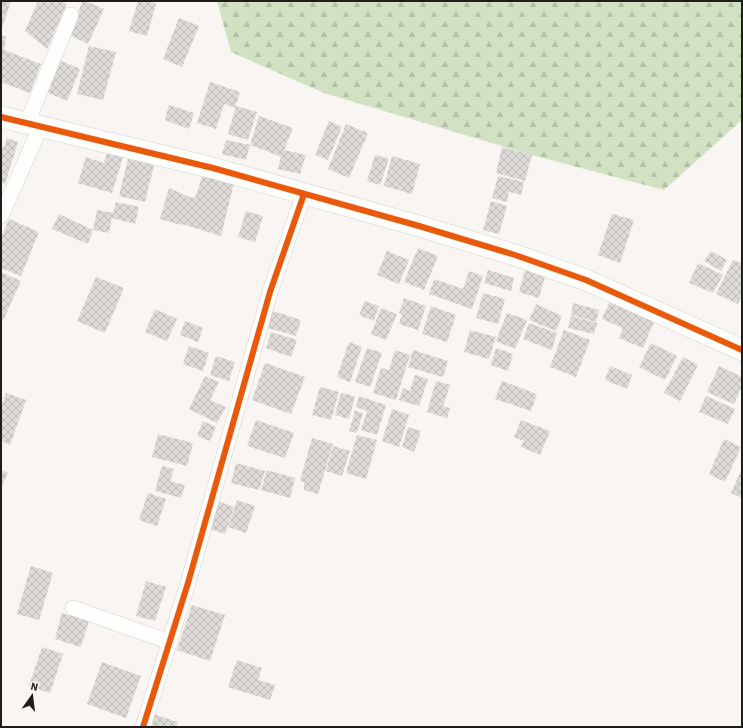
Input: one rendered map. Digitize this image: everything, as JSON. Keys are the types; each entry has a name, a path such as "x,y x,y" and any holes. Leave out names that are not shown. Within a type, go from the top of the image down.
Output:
{"street":[{"path":"1,216 34,125 71,15"},
{"path":"1,117 209,167 419,226 514,255 586,280 742,350"},
{"path":"143,727 188,583 270,292 304,194"},
{"path":"73,608 170,642"}],"green space":[{"path":"217,1 742,1 742,120 664,190 532,155 324,93 231,52"}],"building":[{"path":"1,1 11,1 1,31"},
{"path":"38,1 61,1 67,4 47,49 25,31"},
{"path":"83,1 104,9 88,44 68,34"},
{"path":"138,1 152,1 156,4 147,36 129,31"},
{"path":"179,18 199,26 182,67 163,59"},
{"path":"1,35 6,37 4,50 41,64 30,93 1,82"},
{"path":"89,46 116,52 103,100 77,94"},
{"path":"57,59 80,69 67,101 44,91"},
{"path":"210,82 240,92 235,108 224,104 216,129 197,123"},
{"path":"169,105 194,113 189,129 165,120"},
{"path":"236,106 257,112 248,140 228,134"},
{"path":"259,116 293,128 284,150 306,155 300,174 278,169 281,157 250,145"},
{"path":"329,121 342,127 328,160 315,155"},
{"path":"346,124 368,133 349,178 328,169"},
{"path":"7,138 18,142 5,184 1,183 1,147 4,148"},
{"path":"226,140 250,145 246,160 222,154"},
{"path":"502,147 532,155 525,181 496,173"},
{"path":"108,149 124,154 112,193 78,183 86,157 104,163"},
{"path":"375,155 389,159 380,185 367,181"},
{"path":"392,156 420,164 412,194 384,186"},
{"path":"128,159 154,165 145,202 119,196"},
{"path":"204,171 235,179 221,236 160,219 169,188 189,197 195,198"},
{"path":"498,176 524,182 521,195 509,192 507,202 492,198"},
{"path":"491,201 507,206 499,234 483,230"},
{"path":"116,202 139,207 135,224 112,218 109,233 93,230 97,210 113,213"},
{"path":"246,211 263,216 255,242 238,237"},
{"path":"59,214 93,230 88,244 52,229"},
{"path":"612,214 634,220 620,263 598,255"},
{"path":"9,219 39,232 21,276 1,268 1,238"},
{"path":"418,248 438,256 424,290 404,282"},
{"path":"387,251 409,260 399,284 377,275"},
{"path":"711,251 727,260 721,271 704,261"},
{"path":"733,260 742,263 742,295 738,304 716,294"},
{"path":"698,263 723,275 713,293 689,283"},
{"path":"526,267 546,273 539,298 519,292"},
{"path":"488,270 514,278 511,291 484,283"},
{"path":"469,271 483,276 472,309 429,294 434,279 463,289"},
{"path":"1,272 21,281 3,321 1,320"},
{"path":"96,277 124,288 105,333 77,321"},
{"path":"483,293 505,299 498,324 476,318"},
{"path":"404,298 426,306 418,330 399,324 402,314 399,313"},
{"path":"365,301 379,306 374,321 359,315"},
{"path":"610,301 655,319 643,348 619,338 623,328 602,319"},
{"path":"573,303 599,310 596,322 571,315"},
{"path":"536,304 562,316 556,331 529,320"},
{"path":"431,306 456,315 447,342 422,334"},
{"path":"381,308 397,314 386,340 371,334"},
{"path":"155,309 177,319 167,341 145,332"},
{"path":"273,311 301,320 296,336 268,328"},
{"path":"507,313 527,320 515,349 496,341"},
{"path":"571,316 597,323 594,334 568,328"},
{"path":"185,321 203,328 198,342 180,335"},
{"path":"529,323 557,333 552,350 523,339"},
{"path":"470,330 496,337 489,359 464,352"},
{"path":"564,330 590,340 576,377 550,367"},
{"path":"271,332 297,340 291,357 266,348"},
{"path":"349,342 362,347 350,382 337,377"},
{"path":"651,343 677,356 665,380 639,367"},
{"path":"189,346 209,353 203,371 183,364"},
{"path":"367,348 382,353 370,387 355,382"},
{"path":"496,348 513,354 508,371 491,365"},
{"path":"395,350 410,355 396,400 373,393 381,368 389,370"},
{"path":"413,350 448,361 443,377 408,367"},
{"path":"216,356 235,362 229,381 210,375"},
{"path":"683,357 698,365 680,401 664,393"},
{"path":"265,363 305,377 291,414 252,400"},
{"path":"610,366 632,375 627,389 605,380"},
{"path":"719,366 742,377 742,387 734,404 707,392"},
{"path":"415,375 428,379 419,406 399,400 403,388 410,391"},
{"path":"205,376 219,382 210,400 226,407 217,423 189,409"},
{"path":"436,381 450,385 443,406 450,408 447,418 427,412"},
{"path":"502,381 537,394 531,411 495,399"},
{"path":"320,387 339,392 331,420 312,415"},
{"path":"6,393 26,400 10,445 1,441 1,407"},
{"path":"341,393 355,396 349,419 335,415"},
{"path":"359,396 386,405 377,435 361,430 367,411 356,407"},
{"path":"706,396 735,409 728,424 699,412"},
{"path":"392,409 409,415 399,447 382,441"},
{"path":"355,411 363,413 357,433 349,431"},
{"path":"256,420 294,433 285,458 247,446"},
{"path":"521,420 550,431 540,455 521,447 524,441 514,437"},
{"path":"203,421 216,427 210,441 197,436"},
{"path":"408,427 421,431 414,452 402,447"},
{"path":"158,434 193,443 187,466 152,457"},
{"path":"357,435 377,440 366,479 346,473"},
{"path":"312,438 333,444 318,494 304,490 304,482 300,481"},
{"path":"724,439 741,447 725,482 709,474"},
{"path":"333,446 350,451 342,476 326,471"},
{"path":"236,463 265,471 259,490 231,483"},
{"path":"162,466 174,469 170,481 185,485 181,498 155,491"},
{"path":"742,468 742,498 731,493"},
{"path":"1,470 8,473 1,488"},
{"path":"267,470 295,478 290,498 261,490"},
{"path":"148,493 166,499 157,526 139,520"},
{"path":"215,500 234,507 225,534 206,528"},
{"path":"237,500 255,506 246,533 228,527"},
{"path":"31,566 53,573 39,620 17,614"},
{"path":"146,581 166,587 155,621 136,616"},
{"path":"192,605 225,615 210,661 177,650"},
{"path":"62,613 89,621 81,647 55,639"},
{"path":"42,647 63,654 50,693 29,686"},
{"path":"237,660 262,668 258,680 275,685 270,700 228,687"},
{"path":"102,662 141,676 126,718 87,704"},
{"path":"153,714 178,722 176,727 149,727"}],"cycle path":[{"path":"1,117 213,168 419,226 515,255 586,280 742,350"},
{"path":"143,727 188,583 270,292 304,194"}]}
